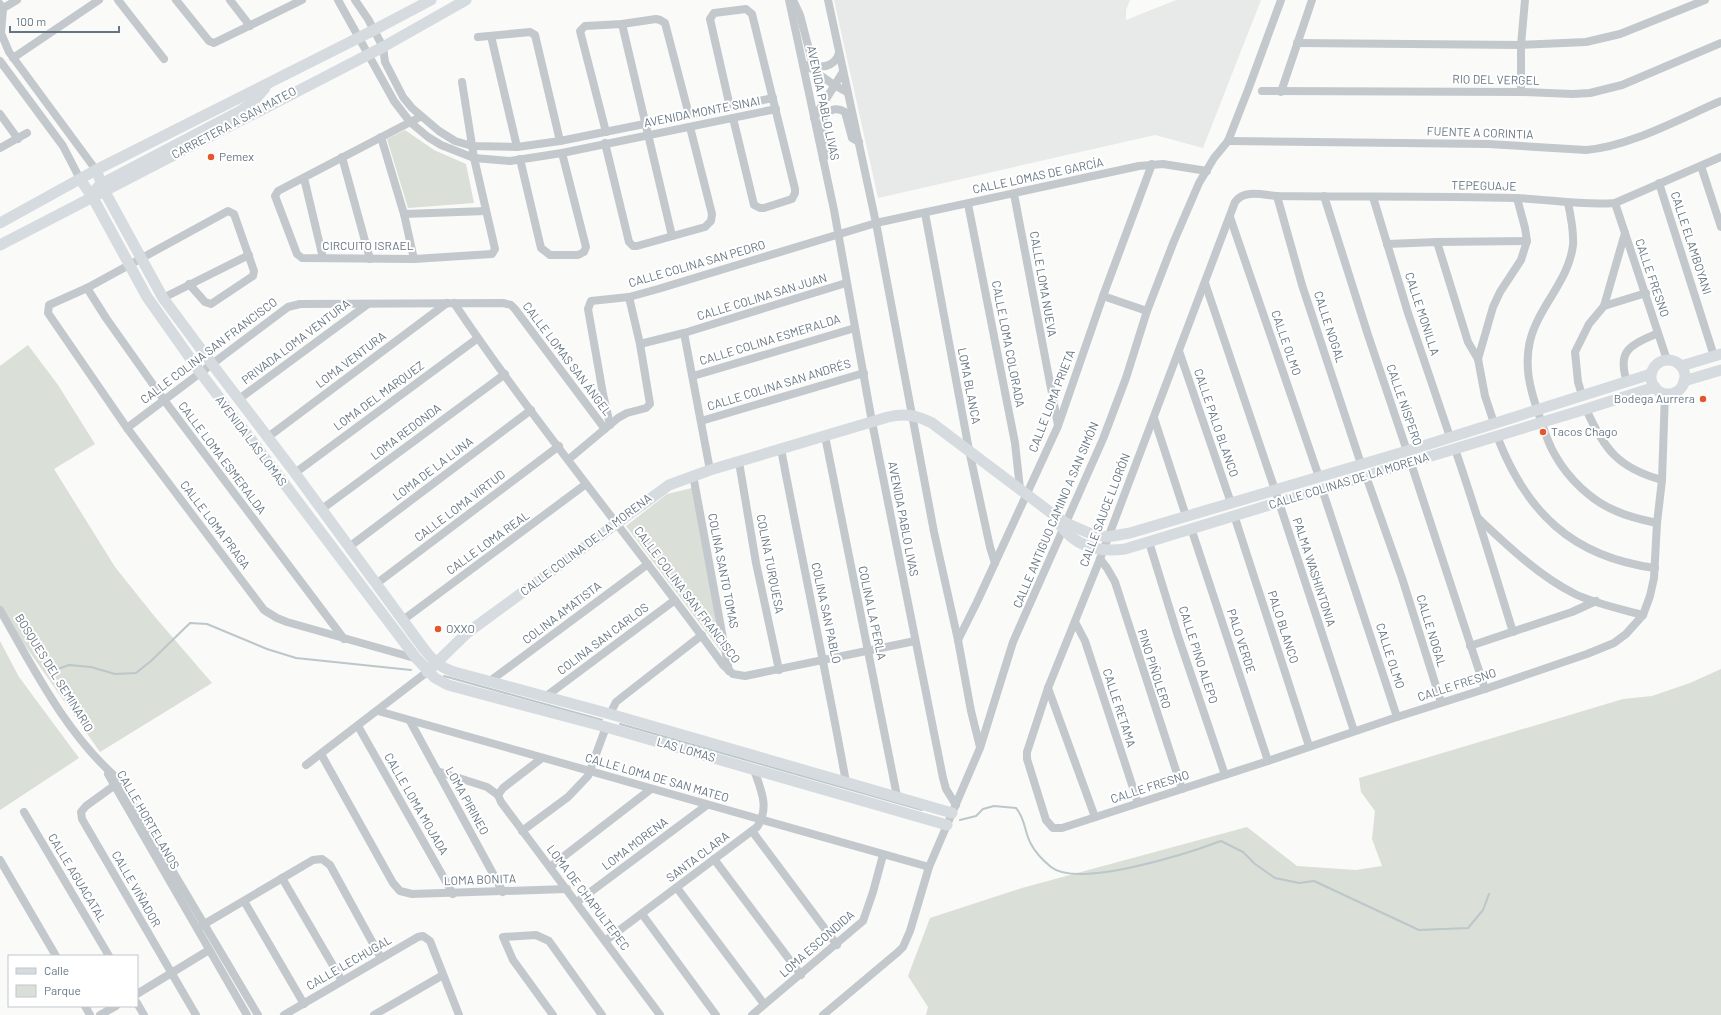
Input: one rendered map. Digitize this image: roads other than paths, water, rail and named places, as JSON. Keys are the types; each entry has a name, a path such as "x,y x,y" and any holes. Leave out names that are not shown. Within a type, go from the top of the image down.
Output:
{"street":[{"path":"17,0 1,8 1,33 11,55 74,138 96,170"},
{"path":"80,179 63,146 0,61 99,0"},
{"path":"118,0 164,59"},
{"path":"176,0 209,41 214,43 250,26 287,3 302,0"},
{"path":"230,0 250,26"},
{"name":"AVENIDA MONTE SINAI","path":"338,0 394,101 410,122 428,137 441,145 474,158 496,161 562,153 776,109 773,98 560,141 517,147 472,146 455,141 439,131 420,116 403,97 385,62 383,47 355,0"},
{"name":"CARRETERA A SAN MATEO","path":"0,222 96,170 431,0"},
{"name":"CARRETERA A SAN MATEO","path":"0,245 93,198 103,188 368,53 383,47 466,0"},
{"name":"AVENIDA PABLO LIVAS","path":"790,0 834,210 872,422 915,641 943,778 954,809"},
{"path":"793,0 800,15 812,61 816,66 825,66 834,62 838,59 839,54"},
{"path":"828,0 872,203 936,539 958,640 965,685 980,748"},
{"name":"CALLE ANTIGUO CAMINO A SAN SIMÓN","path":"824,1015 876,972 903,947 910,931 929,867 980,748 1013,642 1103,439 1126,378 1147,311 1190,202 1206,170 1228,141 1280,0"},
{"path":"1281,92 1312,0"},
{"path":"1521,92 1521,44 1525,0"},
{"path":"1297,43 1521,44 1586,42 1620,34 1705,0"},
{"path":"730,107 710,19 714,13 742,9 751,12 773,98"},
{"path":"606,132 580,31 585,26 622,24 656,19 664,23 689,115"},
{"path":"622,24 672,236"},
{"path":"478,37 530,32 535,35 560,141"},
{"path":"491,36 517,147"},
{"name":"RIO DEL VERGEL","path":"1262,91 1521,92 1573,94 1606,90 1636,80 1721,43"},
{"path":"802,62 834,85 848,92"},
{"path":"814,118 843,72"},
{"name":"CIRCUITO ISRAEL","path":"420,116 278,191 275,196 297,254 302,258 414,259 492,254 495,249 474,158 462,82"},
{"path":"103,188 240,111 253,102 269,83"},
{"name":"FUENTE A CORINTIA","path":"1228,141 1488,144 1586,150 1624,142 1721,101"},
{"path":"733,118 752,200 757,207 764,208 789,201 795,193 776,109"},
{"path":"823,159 828,152 822,124 825,114 830,111 837,109 845,112 852,138 858,142"},
{"path":"0,114 18,139"},
{"path":"605,143 630,245 637,246 705,227 712,218 690,127"},
{"path":"0,148 27,133"},
{"path":"381,137 404,214 414,259"},
{"path":"63,146 74,138"},
{"path":"520,159 541,248 550,255 578,255 584,252 586,247 562,153"},
{"path":"342,157 370,258"},
{"name":"TEPEGUAJE","path":"1238,198 1246,194 1277,196 1517,198 1568,203 1615,203 1721,157"},
{"name":"CALLE LOMAS DE GARCÍA","path":"876,223 1152,164 1174,165 1206,170"},
{"name":"CALLE LOMA PRIETA","path":"958,640 978,602 1024,492 1058,426 1103,296 1152,164"},
{"path":"1701,166 1721,227"},
{"name":"AVENIDA LAS LOMAS","path":"96,170 103,188 164,298 212,364 295,472 436,664"},
{"path":"304,178 323,258"},
{"name":"AVENIDA LAS LOMAS","path":"80,179 93,198 147,297 200,372 427,672"},
{"name":"CALLE ELAMBOYANI","path":"1659,183 1718,355"},
{"name":"CALLE LOMA NUEVA","path":"1014,194 1058,426"},
{"name":"CALLE NOGAL","path":"1277,196 1302,285 1361,464"},
{"name":"CALLE NÍSPERO","path":"1324,196 1368,335 1485,689"},
{"name":"CALLE MONILLA","path":"1373,197 1408,313 1450,437"},
{"name":"CALLE SAUCE LLORÓN","path":"1056,829 1053,828 1046,820 1027,760 1027,752 1048,688 1102,555 1107,537 1238,198"},
{"path":"1478,359 1493,307 1500,292 1521,260 1527,241 1517,198"},
{"path":"1568,203 1573,230 1573,246 1569,262 1563,276 1541,311 1529,342 1527,364 1528,379 1537,410 1555,455 1573,480 1585,491 1614,511 1631,517 1657,523"},
{"name":"CALLE FRESNO","path":"1615,203 1667,360"},
{"name":"CALLE LOMA COLORADA","path":"968,204 1024,492"},
{"path":"87,288 228,211 234,214 254,271 253,276 211,304 205,302 189,284"},
{"path":"404,214 486,211"},
{"name":"LOMA BLANCA","path":"925,213 969,450 988,540 995,563"},
{"name":"CALLE OLMO","path":"1230,217 1319,477"},
{"name":"CALLE COLINA SAN PEDRO","path":"608,427 588,306 591,301 629,297 876,223"},
{"path":"1582,395 1578,382 1575,352 1589,324 1604,306 1625,233"},
{"path":"1387,244 1527,241"},
{"path":"1436,242 1468,342 1478,359 1485,396 1494,423"},
{"path":"164,298 189,284 249,255"},
{"name":"CALLE COLINA SAN JUAN","path":"640,344 684,333 846,283"},
{"name":"PALMA WASHINTONIA","path":"1205,284 1275,490 1354,731"},
{"name":"CALLE LOMA PRAGA","path":"87,288 50,305 48,313 127,428 264,610 287,622 436,664"},
{"name":"CALLE LOMA ESMERALDA","path":"87,288 106,318 164,400 344,639"},
{"path":"1604,306 1646,293"},
{"path":"1103,296 1147,311"},
{"path":"608,427 623,415 646,408 650,404 640,344 629,297"},
{"name":"CALLE COLINA SAN FRANCISCO","path":"451,303 586,484 729,671 738,676 745,676 868,652 915,641"},
{"name":"LOMA VENTURA","path":"268,437 451,303"},
{"name":"CALLE COLINA SAN FRANCISCO","path":"127,428 288,307 300,304 508,304"},
{"name":"PRIVADA LOMA VENTURA","path":"240,399 368,304"},
{"name":"CALLE LOMAS SAN ÁNGEL","path":"508,304 515,309 608,427 568,459"},
{"name":"CALLE COLINA ESMERALDA","path":"692,376 855,328"},
{"path":"684,333 710,470"},
{"path":"1627,382 1623,364 1626,354 1636,343 1658,333"},
{"name":"LOMA DEL MARQUEZ","path":"295,472 478,338"},
{"name":"CALLE PALO BLANCO","path":"1179,351 1231,503"},
{"path":"1681,366 1718,355"},
{"path":"1667,360 1681,366 1684,380 1680,389 1671,394 1665,394 1654,387 1651,374 1655,366 1667,360"},
{"path":"1684,380 1721,370"},
{"name":"CALLE COLINA SAN ANDRÉS","path":"701,421 864,372"},
{"name":"LOMA REDONDA","path":"322,509 505,374"},
{"name":"CALLE COLINAS DE LA MORENA","path":"1065,526 1107,537 1130,533 1407,451 1651,374"},
{"name":"CALLE COLINAS DE LA MORENA","path":"913,414 932,423 969,450 1054,515 1079,542 1102,555 1411,463 1654,387"},
{"name":"CALLE FRESNO","path":"1056,829 1268,761 1441,702 1485,689 1602,649 1614,643 1626,634 1643,615 1650,596 1655,568 1657,523 1662,480 1665,394"},
{"path":"1586,409 1599,438 1613,455 1638,472 1662,480"},
{"name":"LOMA DE LA LUNA","path":"349,547 531,410"},
{"name":"CALLE COLINA DE LA MORENA","path":"306,765 427,672 467,633 668,485 693,475 898,414 913,414"},
{"path":"1154,418 1186,516"},
{"name":"COLINA LA PERLA","path":"825,436 897,796"},
{"path":"1497,436 1513,474 1525,492 1553,524 1572,538 1608,557 1623,562 1655,568"},
{"name":"CALLE LOMA VIRTUD","path":"376,584 558,446"},
{"name":"COLINA SAN PABLO","path":"781,449 802,560 824,661 846,782"},
{"path":"1455,449 1513,632"},
{"name":"COLINA TURQUESA","path":"739,462 756,563 779,670"},
{"name":"COLINA SANTO TOMAS","path":"693,475 729,671"},
{"name":"CALLE NOGAL","path":"1366,476 1402,578 1441,702"},
{"name":"CALLE LOMA REAL","path":"403,620 586,484"},
{"name":"CALLE OLMO","path":"1322,489 1397,717"},
{"name":"PALO BLANCO","path":"1234,515 1309,746"},
{"path":"1478,518 1539,571 1576,594 1596,602 1643,615"},
{"name":"PALO VERDE","path":"1191,528 1268,761"},
{"name":"CALLE PINO ALEPO","path":"1149,542 1178,636 1225,775"},
{"name":"PINO PIÑOLERO","path":"1102,555 1114,582 1182,789"},
{"name":"COLINA AMATISTA","path":"490,681 648,564"},
{"name":"COLINA SAN CARLOS","path":"545,697 675,600"},
{"path":"1470,646 1596,602"},
{"name":"BOSQUES DEL SEMINARIO","path":"0,610 64,718 104,766"},
{"name":"CALLE RETAMA","path":"1075,622 1085,641 1138,803"},
{"path":"610,714 616,702 702,635"},
{"name":"LAS LOMAS","path":"436,664 449,671 610,714 897,796 954,809"},
{"name":"LAS LOMAS","path":"427,672 434,678 448,685 606,727 947,825"},
{"path":"1048,688 1095,817"},
{"name":"CALLE LOMA DE SAN MATEO","path":"378,711 929,867"},
{"name":"LOMA PIRINEO","path":"410,720 503,892"},
{"name":"CALLE LOMA MOJADA","path":"358,726 453,894"},
{"path":"522,831 577,789 591,771 606,727"},
{"name":"LOMA BONITA","path":"321,754 396,888 406,893 453,894 567,889"},
{"path":"437,771 486,787 498,795 503,788 542,758"},
{"name":"CALLE HORTELANOS","path":"104,766 200,926 258,1015"},
{"name":"CALLE HORTELANOS","path":"104,766 118,779 200,926 209,950 247,1015"},
{"path":"754,770 765,809 762,820"},
{"name":"CALLE VIÑADOR","path":"115,785 86,806 81,812 81,815 196,1015"},
{"path":"550,867 651,789"},
{"name":"LOMA DE CHAPULTEPEC","path":"498,795 501,802 522,831 577,902 660,1015"},
{"name":"LOMA MORENA","path":"577,902 707,805"},
{"name":"CALLE AGUACATAL","path":"24,812 108,955"},
{"name":"SANTA CLARA","path":"606,941 752,832 762,820"},
{"path":"752,832 837,945"},
{"name":"LOMA ESCONDIDA","path":"752,1015 858,926 866,916 883,855"},
{"path":"200,926 282,878 318,859 326,861 330,865 381,958"},
{"path":"0,860 55,955"},
{"path":"714,860 801,975"},
{"path":"282,878 342,981"},
{"path":"677,888 764,1004"},
{"path":"244,901 304,1004"},
{"path":"642,914 716,1015"},
{"path":"553,1015 513,960 503,937 536,935 549,941 602,1015"},
{"name":"CALLE LECHUGAL","path":"284,1015 418,937 427,938 430,940 443,975"},
{"path":"138,993 209,950"},
{"path":"374,1015 443,975 459,1015"},
{"path":"138,1005 144,1015"},
{"path":"100,1015 114,1007"}],"waterway":[{"path":"49,672 69,665 91,667 115,674 136,673 151,661 190,623 207,624 267,649 296,658 411,670"},
{"path":"444,676 602,720"},
{"path":"620,724 922,810"},
{"path":"960,820 976,816 983,809 994,806 1016,808 1022,817 1029,840 1035,850 1051,867 1065,873 1084,874 1108,872 1134,867 1221,841 1243,852 1255,864 1275,878 1299,883 1314,881 1419,930 1468,928 1483,910 1489,894"}],"place":[{"name":"Pemex","path":"211,157"},
{"name":"Bodega Aurrera","path":"1703,399"},
{"name":"Tacos Chago","path":"1543,432"},
{"name":"OXXO","path":"438,629"}]}
